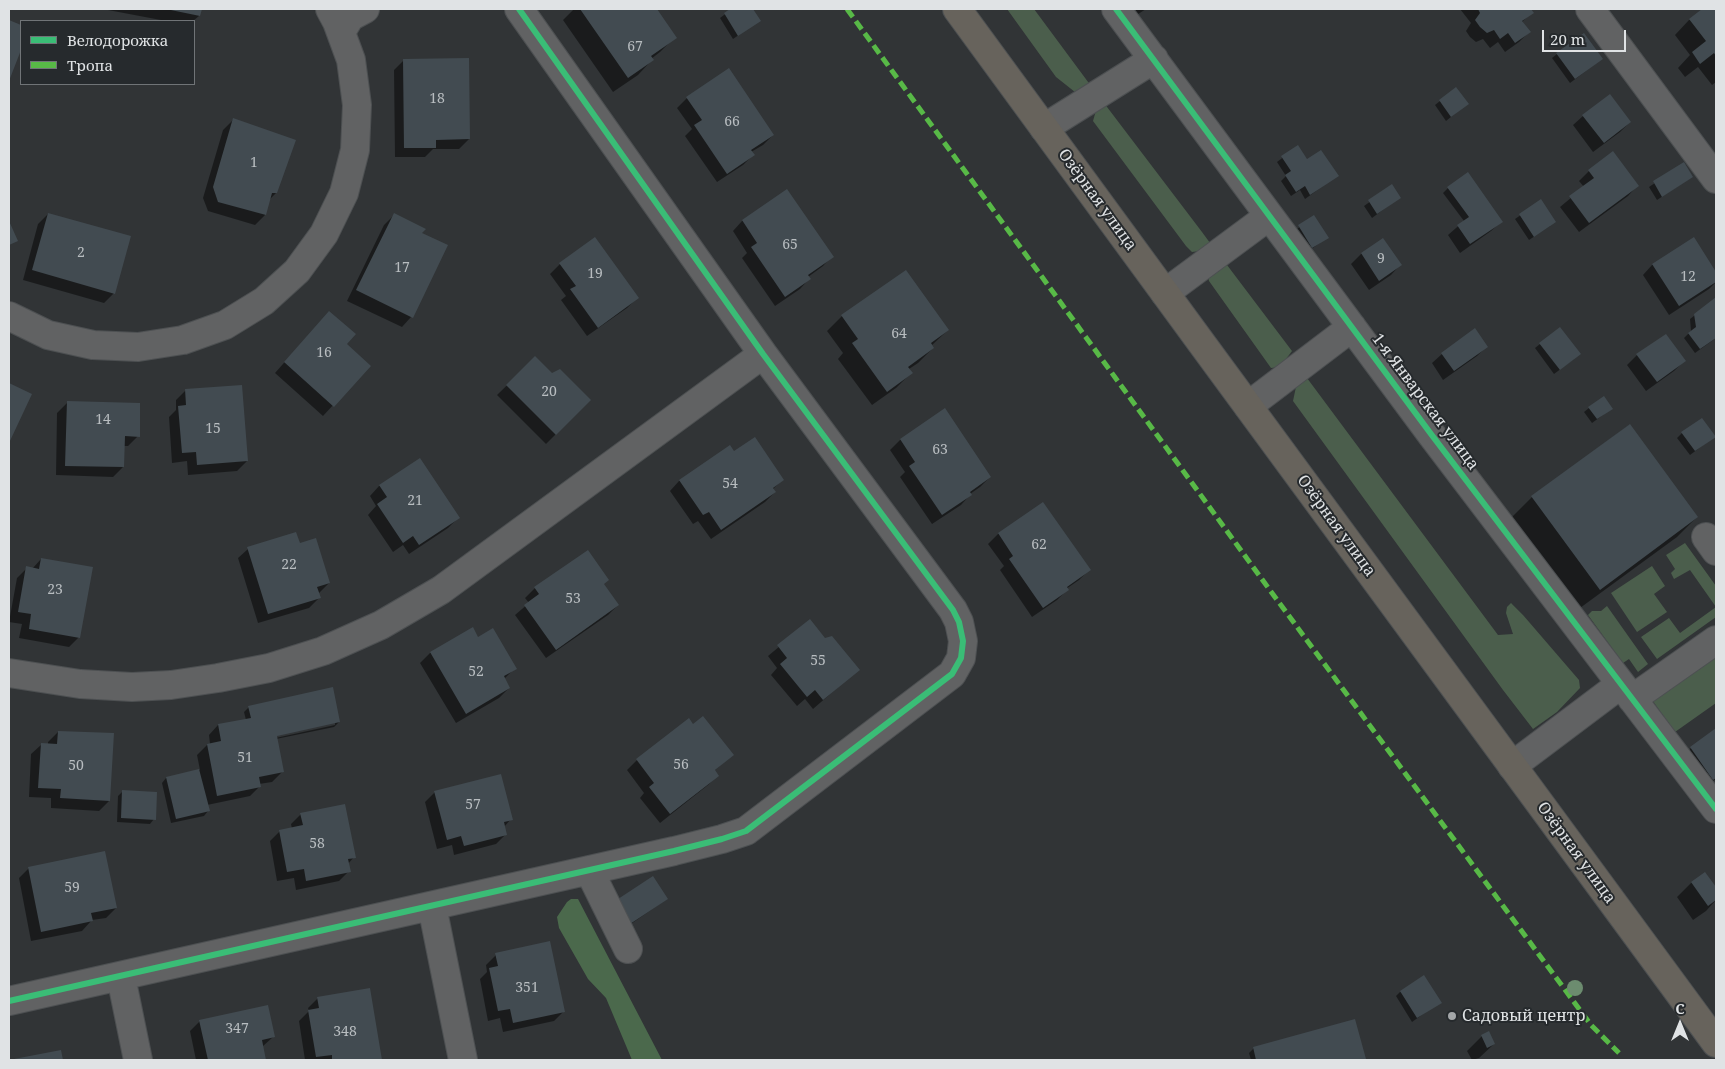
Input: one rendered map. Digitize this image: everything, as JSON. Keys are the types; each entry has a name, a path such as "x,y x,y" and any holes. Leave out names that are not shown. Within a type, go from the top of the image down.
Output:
{"main road":[{"name":"Озёрная улица","path":"958,9 1716,1043"}],"street":[{"path":"9,316 48,334 92,345 138,347 183,340 217,328 264,301 298,271 324,234 344,194 355,150 357,105 350,60 335,20 350,17 365,9"},
{"path":"9,1002 712,842 746,831 952,674 961,658 963,641 959,622 953,610 763,354 519,9"},
{"name":"1-я Январская улица","path":"1116,9 1352,327 1716,810"},
{"path":"1590,9 1716,179"},
{"path":"1044,128 1154,59"},
{"path":"1165,293 1269,216"},
{"path":"1248,406 1352,327"},
{"path":"9,673 80,684 132,687 171,685 268,668 323,651 381,625 441,590 763,354"},
{"path":"1512,766 1627,692 1716,640"},
{"path":"589,870 628,949"},
{"path":"432,906 463,1060"},
{"path":"121,977 138,1060"}],"green space":[{"path":"1007,9 1034,9 1094,90 1080,96 1056,77"},
{"path":"1104,103 1213,247 1192,252 1186,246 1093,121 1097,107"},
{"path":"1224,261 1292,351 1280,367 1271,368 1209,281 1208,276"},
{"path":"1307,378 1498,635 1513,634 1506,613 1507,607 1511,603 1579,680 1580,688 1557,712 1533,729 1293,401 1297,382"},
{"path":"1685,543 1716,586 1716,607 1690,570 1674,579 1671,573 1675,569 1666,555"},
{"path":"1652,566 1665,586 1654,594 1667,612 1637,632 1611,593"},
{"path":"1607,606 1648,664 1638,672 1629,659 1623,663 1588,615 1592,611 1601,611"},
{"path":"1716,607 1716,617 1657,659 1641,637 1669,618 1680,633"},
{"path":"1716,650 1716,703 1675,732 1650,697"},
{"path":"571,899 578,899 662,1060 632,1060 606,998 588,979 559,928 557,917"}],"building":[{"path":"166,9 202,9 200,16"},
{"path":"580,9 657,9 677,38 651,56 654,60 628,78"},
{"path":"730,9 753,9 761,21 738,36 724,13"},
{"path":"1478,9 1531,9 1534,13 1522,21 1531,32 1515,43 1508,33 1500,39 1494,30 1487,33 1480,27 1475,20 1480,13"},
{"path":"1702,9 1716,9 1716,56 1714,53 1700,64 1692,52 1706,41 1689,19"},
{"path":"9,20 20,25 20,53 9,81"},
{"path":"1584,33 1603,59 1575,79 1556,53"},
{"path":"469,58 470,139 436,140 436,148 404,148 403,59"},
{"path":"729,68 774,135 751,150 755,155 727,174 694,125 702,120 686,97"},
{"path":"1456,87 1469,104 1451,117 1439,100"},
{"path":"1610,94 1631,122 1604,143 1582,115"},
{"path":"233,118 296,140 277,193 272,193 266,215 218,202 213,187"},
{"path":"1298,145 1307,159 1321,150 1339,176 1310,195 1305,186 1296,192 1285,175 1291,171 1281,156"},
{"path":"1613,151 1639,186 1589,223 1569,196 1594,178 1588,170"},
{"path":"1684,162 1693,177 1662,197 1653,181"},
{"path":"1468,172 1503,222 1470,244 1457,225 1469,217 1447,187"},
{"path":"1392,184 1401,198 1377,214 1368,200"},
{"path":"787,189 834,257 808,275 811,279 785,297 751,247 757,243 742,220"},
{"path":"1541,199 1556,222 1534,237 1519,214"},
{"path":"48,213 131,236 115,294 32,270"},
{"path":"394,213 426,229 422,233 448,245 413,318 356,290"},
{"path":"1314,215 1329,238 1312,248 1298,225"},
{"path":"9,221 18,241 9,245"},
{"path":"595,237 639,298 598,328 570,289 576,286 559,263"},
{"path":"1694,237 1716,272 1716,282 1679,306 1652,264"},
{"path":"1383,238 1402,265 1379,281 1361,253"},
{"path":"906,270 949,330 931,343 934,348 908,367 913,373 887,392 852,343 858,339 841,315"},
{"path":"1716,297 1716,338 1700,349 1688,333 1696,327 1694,314"},
{"path":"329,311 356,334 347,344 371,366 334,407 284,362"},
{"path":"1560,327 1581,354 1560,370 1539,343"},
{"path":"1475,328 1488,347 1454,371 1441,353"},
{"path":"1666,334 1686,361 1657,382 1636,354"},
{"path":"535,356 552,373 560,369 591,400 556,435 506,385"},
{"path":"9,383 32,394 9,443"},
{"path":"242,385 248,461 197,465 196,452 182,453 178,406 186,405 185,389"},
{"path":"1604,396 1613,409 1597,419 1588,407"},
{"path":"67,401 140,403 140,437 125,436 124,467 65,466"},
{"path":"945,408 991,477 970,492 972,495 942,515 909,466 915,462 900,439"},
{"path":"1702,418 1716,437 1695,451 1681,432"},
{"path":"1630,424 1698,517 1600,590 1531,496"},
{"path":"755,437 784,480 773,488 776,492 721,530 709,512 703,515 679,480 730,445 734,451"},
{"path":"420,458 460,518 419,545 413,536 403,543 377,504 387,497 379,485"},
{"path":"1043,502 1091,570 1067,587 1069,590 1043,608 1009,559 1013,556 998,533"},
{"path":"296,532 300,543 316,538 330,583 317,587 321,598 268,614 247,547"},
{"path":"588,550 609,580 604,584 619,605 556,650 524,605 539,594 534,587"},
{"path":"41,558 93,567 80,638 29,629 31,614 18,612 26,566 39,569"},
{"path":"810,619 825,638 832,636 860,670 823,700 815,690 807,697 780,664 787,658 777,645"},
{"path":"473,627 478,637 493,628 517,669 504,676 510,688 466,714 430,652"},
{"path":"333,687 340,722 277,736 284,772 259,777 261,787 217,796 207,744 221,741 218,724 251,718 248,706"},
{"path":"703,716 734,755 715,770 719,776 670,814 649,787 654,783 636,759 689,718 693,724"},
{"path":"1716,728 1716,778 1713,780 1690,747"},
{"path":"58,731 114,733 110,801 60,798 61,789 38,788 41,743 57,744"},
{"path":"199,769 210,811 176,819 166,777"},
{"path":"501,774 513,820 504,822 507,835 464,846 461,836 447,840 434,791"},
{"path":"122,790 157,792 156,820 121,818"},
{"path":"345,804 356,858 348,859 351,872 306,881 304,869 287,872 279,830 303,825 300,813"},
{"path":"105,851 117,908 91,913 93,921 41,932 28,867"},
{"path":"1705,872 1716,887 1716,900 1708,906 1691,882"},
{"path":"653,876 668,899 630,924 615,901"},
{"path":"550,941 565,1012 513,1023 510,1009 498,1011 489,968 498,966 495,953"},
{"path":"1424,975 1442,1003 1417,1018 1400,991"},
{"path":"370,988 382,1060 332,1060 332,1055 316,1057 308,1010 319,1008 317,997"},
{"path":"268,1005 275,1037 262,1040 266,1060 208,1060 199,1020"},
{"path":"1355,1019 1366,1059 1256,1060 1253,1047"},
{"path":"1489,1031 1495,1044 1487,1048 1481,1035"},
{"path":"61,1050 63,1060 14,1060 14,1059"}],"marked path":[{"path":"847,9 1272,593 1591,1025 1619,1053"}],"cycle path":[{"path":"9,1001 674,851 746,831 952,674 961,658 963,641 959,622 953,610 763,354 519,9"},
{"path":"1116,9 1431,434 1716,809"}],"place":[{"name":"Садовый центр","path":"1452,1016"}]}
